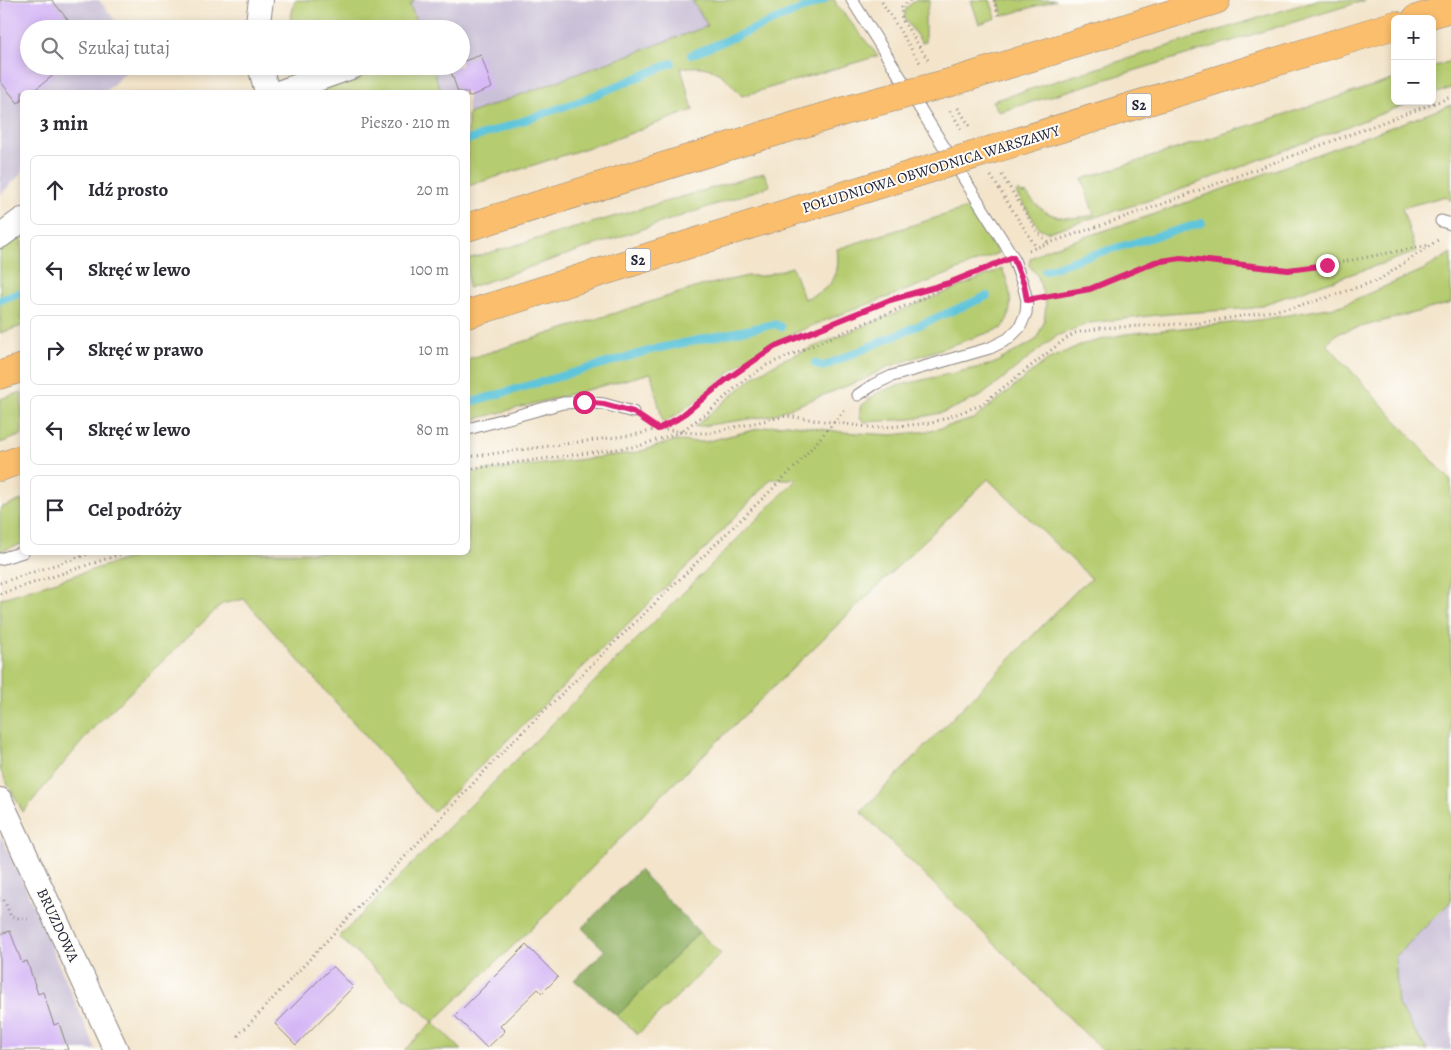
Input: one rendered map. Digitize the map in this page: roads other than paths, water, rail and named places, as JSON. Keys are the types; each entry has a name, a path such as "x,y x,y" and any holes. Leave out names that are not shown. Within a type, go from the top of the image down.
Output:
{"highway":[{"path":"470,227 765,135 951,96 1216,0"},
{"path":"1429,15 1451,8"},
{"name":"POŁUDNIOWA OBWODNICA WARSZAWY","path":"470,313 810,206 988,155 1391,26"},
{"path":"0,375 20,369"},
{"path":"0,467 20,460"}],"street":[{"path":"258,20 261,0"},
{"path":"262,75 266,90"},
{"path":"287,90 329,75"},
{"path":"0,236 20,221"},
{"name":"BRUZDOWA","path":"0,800 116,1050"}],"lane":[{"path":"852,0 1013,257 1024,284 1027,300 1026,313 1020,328 1008,339 990,348 892,376 873,384 858,395"},
{"path":"1423,15 1447,0"},
{"path":"470,428 563,403 584,402 604,404 633,412"},
{"path":"0,559 20,553"}],"waterway":[{"path":"691,55 824,0"},
{"path":"470,139 583,100 672,63"},
{"path":"1045,271 1081,258 1202,223"},
{"path":"0,300 20,293"},
{"path":"815,363 822,367 987,296"},
{"path":"470,402 655,349 775,324 781,327"}]}
